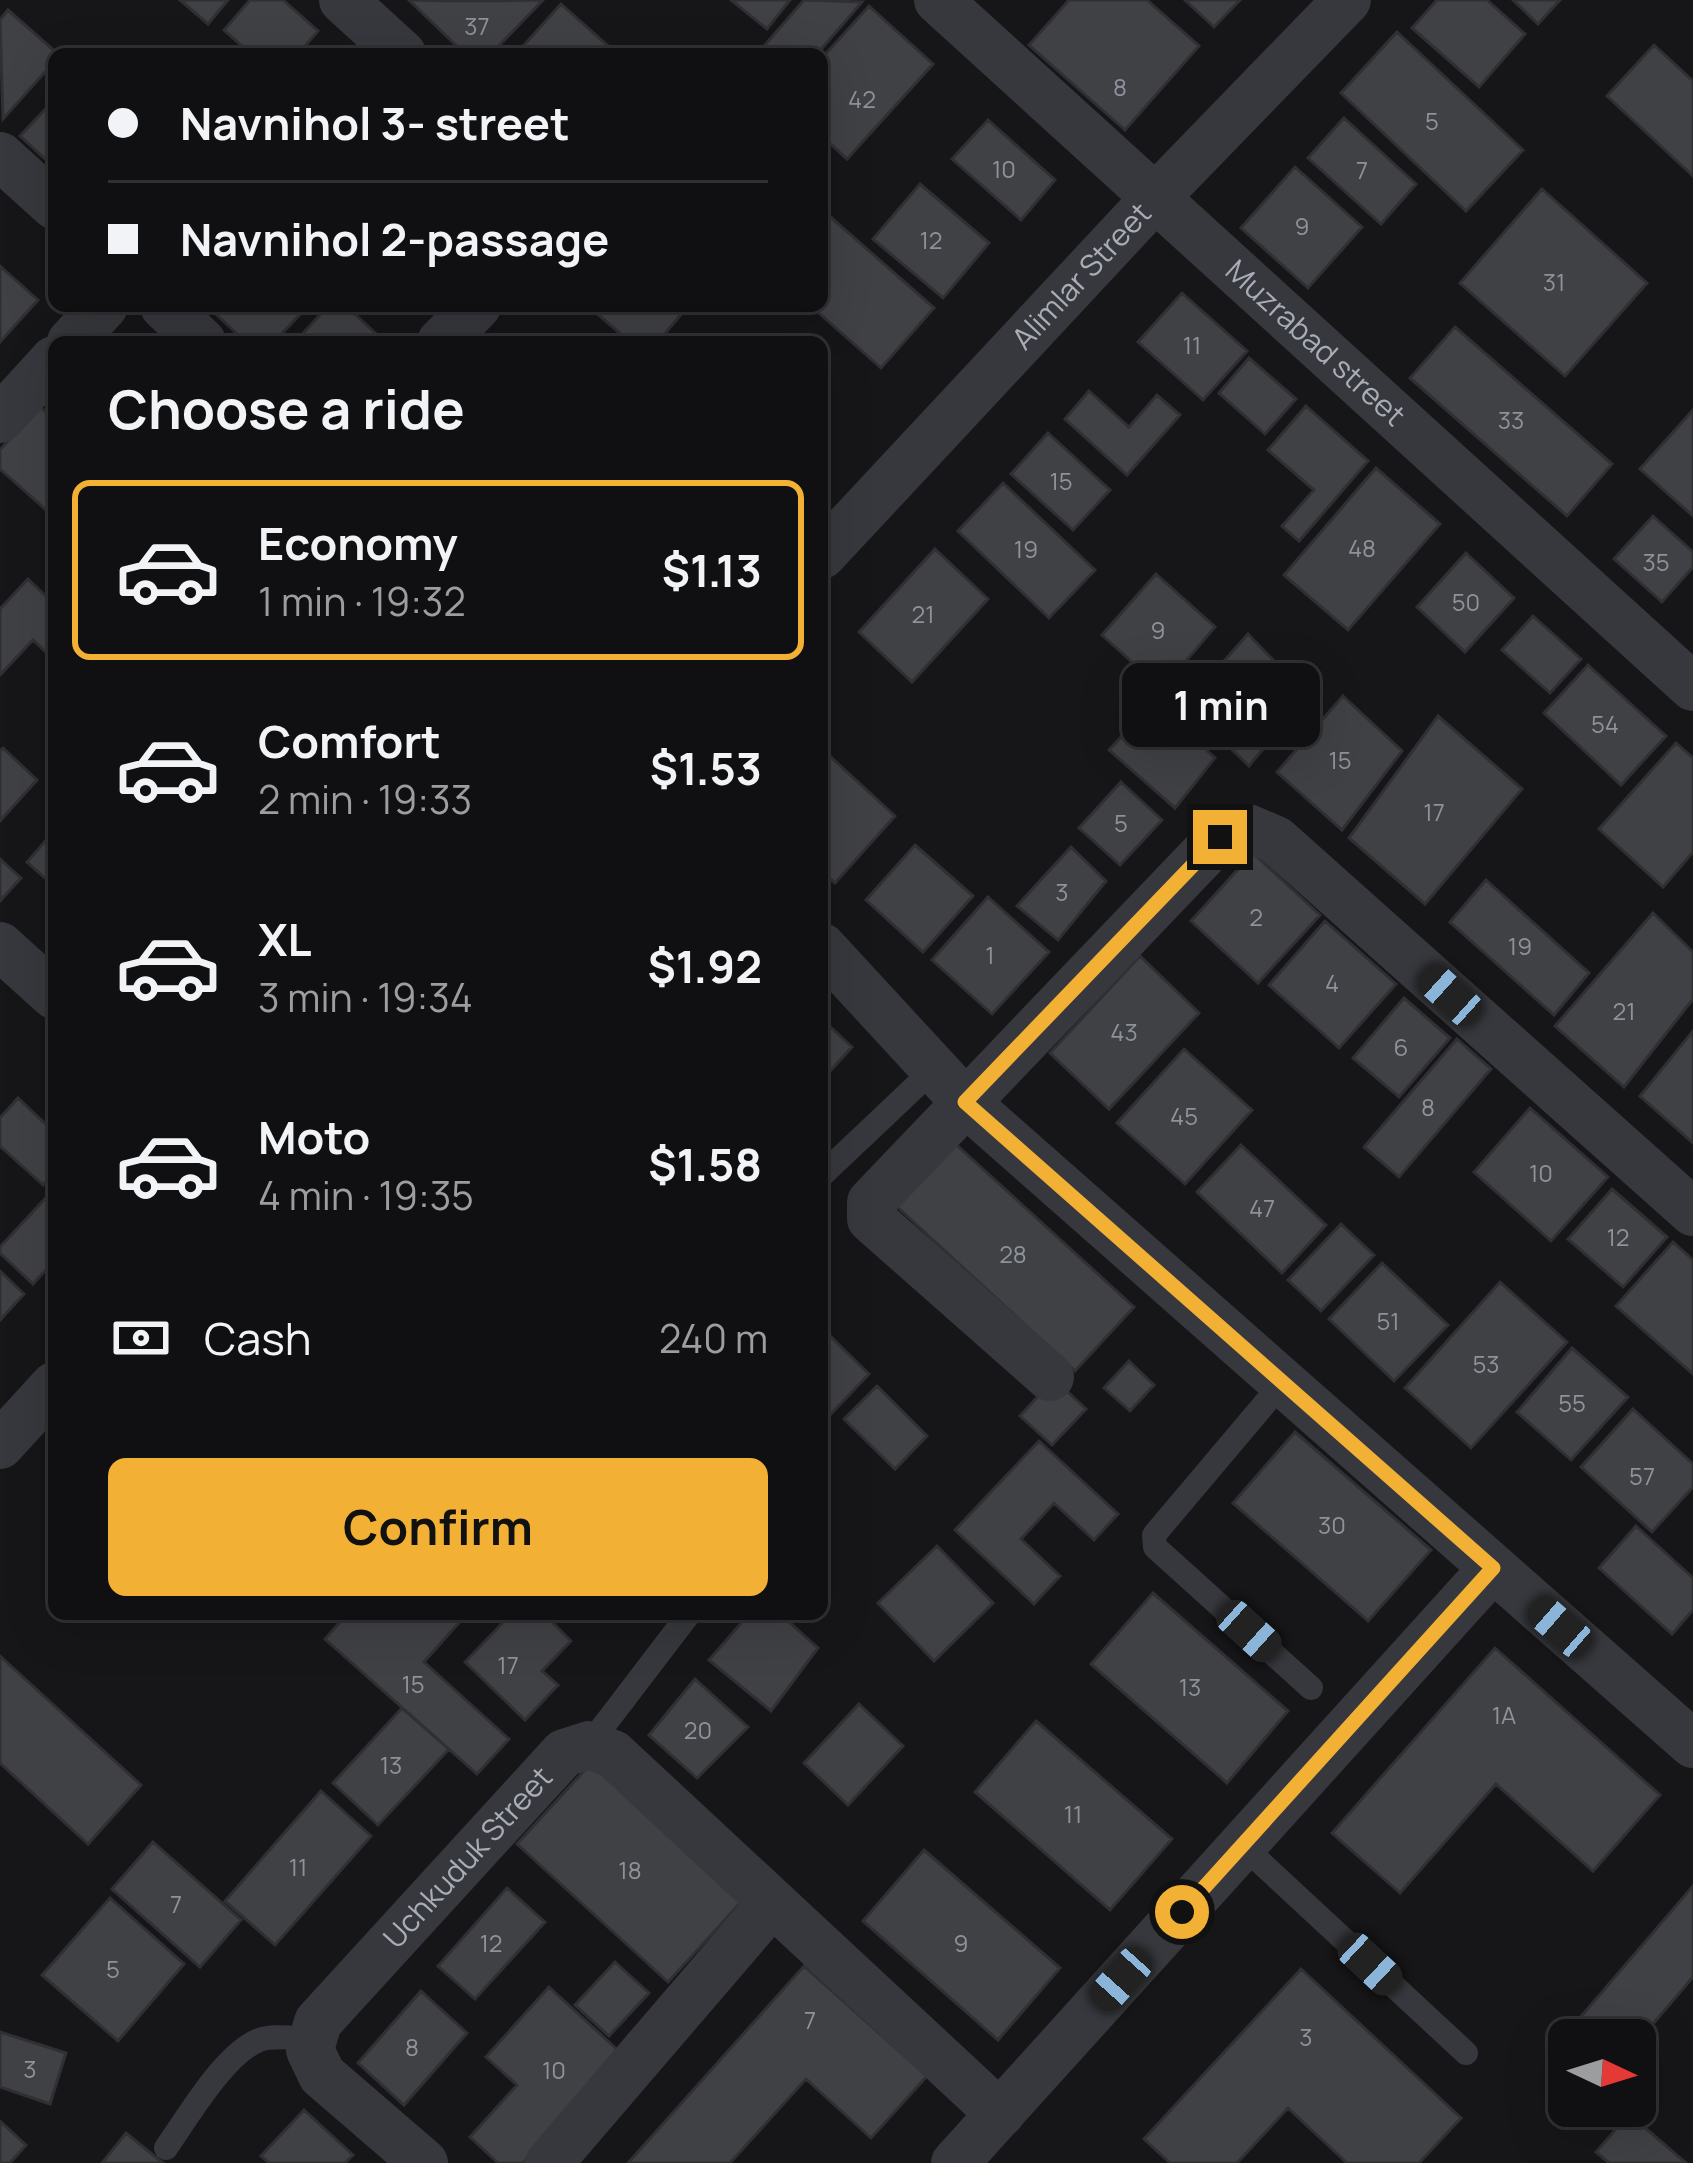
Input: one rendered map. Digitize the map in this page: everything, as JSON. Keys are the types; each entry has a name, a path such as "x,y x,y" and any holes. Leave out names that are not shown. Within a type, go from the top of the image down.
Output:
{"street":[{"path":"343,0 395,48"},
{"name":"Muzrabad street","path":"938,0 1693,687"},
{"name":"Аlimlar Street","path":"828,549 1347,0"},
{"path":"0,156 48,200"},
{"path":"76,336 98,312"},
{"path":"170,312 196,336"},
{"path":"447,336 471,312"},
{"path":"0,418 48,366"},
{"path":"1050,1377 871,1219 871,1202 950,1086 1220,837 1248,828 1276,840 1693,1212"},
{"path":"0,946 48,990"},
{"path":"828,954 950,1086 1693,1744"},
{"path":"0,1445 48,1393"},
{"path":"956,2163 1493,1568"},
{"path":"589,1745 613,1754 1000,2114"},
{"name":"Uchkuduk Street","path":"313,2038 318,2022 564,1753 589,1745"},
{"path":"549,2163 772,1903"},
{"path":"313,2038 310,2050 322,2075 424,2163"}],"lane":[{"path":"828,1171 950,1086"},
{"path":"1283,1382 1154,1534 1155,1547 1311,1688"},
{"path":"589,1745 684,1620"},
{"path":"1243,1846 1466,2053"},
{"path":"166,2148 204,2094 242,2052 260,2039 313,2038"}],"building":[{"path":"180,0 228,0 208,24"},
{"path":"250,0 283,0 318,31 303,48 244,48 224,30"},
{"path":"409,0 543,0 497,48 459,48"},
{"path":"731,0 790,0 767,29"},
{"path":"804,0 862,2 822,48 762,48"},
{"path":"1069,0 1147,0 1199,46 1125,130 1029,45"},
{"path":"1185,0 1240,0 1214,27"},
{"path":"1437,0 1487,0 1525,34 1479,87 1412,28"},
{"path":"1513,0 1560,0 1538,24"},
{"path":"561,4 608,46 606,48 521,48"},
{"path":"869,6 933,64 847,159 828,142 828,51"},
{"path":"8,10 51,48 48,69 3,119 0,20"},
{"path":"1397,32 1523,150 1466,211 1341,93"},
{"path":"1654,45 1693,81 1693,176 1607,96"},
{"path":"48,106 48,162 20,136"},
{"path":"1344,118 1416,184 1381,224 1308,158"},
{"path":"988,120 1055,180 1021,220 952,159"},
{"path":"1295,167 1362,227 1308,288 1241,228"},
{"path":"920,184 989,243 943,298 873,239"},
{"path":"1542,189 1647,283 1565,376 1460,283"},
{"path":"828,215 934,308 881,368 818,312 828,312"},
{"path":"0,266 38,300 0,342"},
{"path":"1182,293 1247,351 1203,400 1138,342"},
{"path":"214,312 302,312 280,336 240,336"},
{"path":"322,312 353,312 379,336 300,336"},
{"path":"595,312 683,312 663,336 623,336"},
{"path":"1455,327 1612,464 1567,516 1410,378"},
{"path":"1249,358 1296,399 1265,434 1219,393"},
{"path":"1089,391 1129,427 1157,395 1180,415 1127,475 1065,419"},
{"path":"39,406 48,414 48,512 0,469 0,450"},
{"path":"1306,406 1368,461 1299,541 1282,526 1314,490 1268,450"},
{"path":"1693,410 1693,516 1640,469"},
{"path":"1048,433 1110,490 1073,530 1011,474"},
{"path":"1376,468 1440,524 1348,630 1284,575"},
{"path":"1003,483 1095,570 1049,618 958,531"},
{"path":"1653,516 1693,552 1693,567 1662,602 1614,559"},
{"path":"935,549 988,599 912,682 859,632"},
{"path":"1466,553 1514,598 1465,652 1417,607"},
{"path":"1156,574 1215,627 1162,689 1102,635"},
{"path":"28,579 48,598 48,654 33,640 0,675 0,609"},
{"path":"1533,616 1581,659 1550,693 1502,650"},
{"path":"1248,634 1307,695 1249,766 1185,705"},
{"path":"1588,665 1666,736 1621,785 1544,713"},
{"path":"1343,696 1402,751 1342,830 1277,772"},
{"path":"1154,702 1215,758 1175,808 1109,750"},
{"path":"1438,716 1522,789 1425,904 1349,838"},
{"path":"1676,743 1693,758 1693,852 1663,887 1599,829"},
{"path":"3,748 37,780 0,821 0,751"},
{"path":"828,755 895,816 835,883 828,877"},
{"path":"1121,782 1162,820 1120,865 1079,828"},
{"path":"48,838 48,881 27,862"},
{"path":"915,845 973,896 923,952 866,900"},
{"path":"1071,847 1106,881 1058,940 1017,906"},
{"path":"1253,853 1320,915 1258,983 1191,921"},
{"path":"0,859 21,878 0,901"},
{"path":"1486,880 1589,973 1554,1015 1450,922"},
{"path":"988,897 1049,952 992,1014 932,960"},
{"path":"1653,913 1693,952 1693,999 1624,1087 1555,1026"},
{"path":"1325,921 1396,984 1339,1048 1269,985"},
{"path":"1140,956 1199,1013 1109,1109 1050,1053"},
{"path":"1404,998 1450,1038 1399,1097 1353,1058"},
{"path":"828,1025 852,1047 828,1073"},
{"path":"1693,1031 1693,1143 1640,1096"},
{"path":"1457,1039 1491,1069 1399,1177 1364,1147"},
{"path":"1184,1049 1252,1110 1185,1184 1117,1123"},
{"path":"18,1098 48,1126 48,1180 43,1185 0,1146 0,1118"},
{"path":"1530,1108 1608,1177 1551,1241 1474,1172"},
{"path":"950,1139 1134,1307 1075,1371 892,1202"},
{"path":"1241,1145 1326,1225 1282,1273 1197,1192"},
{"path":"1612,1189 1667,1237 1623,1287 1568,1239"},
{"path":"48,1195 48,1268 33,1284 0,1253 0,1247"},
{"path":"1341,1224 1374,1255 1321,1311 1288,1280"},
{"path":"1673,1242 1693,1260 1693,1374 1616,1306"},
{"path":"1382,1263 1448,1325 1394,1381 1329,1319"},
{"path":"0,1271 24,1294 0,1320"},
{"path":"1500,1282 1567,1342 1471,1448 1405,1388"},
{"path":"828,1334 869,1374 831,1414 828,1411"},
{"path":"1572,1348 1628,1397 1571,1460 1517,1412"},
{"path":"1129,1361 1154,1385 1130,1411 1104,1388"},
{"path":"1054,1379 1086,1409 1052,1445 1020,1416"},
{"path":"877,1386 927,1436 895,1469 844,1419"},
{"path":"1633,1409 1693,1464 1693,1487 1652,1532 1581,1467"},
{"path":"1295,1432 1431,1550 1368,1621 1233,1503"},
{"path":"1039,1441 1118,1514 1094,1540 1054,1503 1021,1539 1060,1576 1034,1604 955,1530"},
{"path":"1636,1526 1693,1578 1693,1610 1672,1634 1599,1568"},
{"path":"937,1546 993,1603 934,1661 878,1603"},
{"path":"1153,1593 1288,1711 1227,1783 1091,1664"},
{"path":"342,1620 462,1620 424,1662 509,1739 477,1774 325,1639"},
{"path":"505,1620 550,1620 571,1641 542,1671 558,1685 525,1720 465,1662"},
{"path":"744,1620 787,1620 818,1648 771,1711 709,1660"},
{"path":"1495,1648 1660,1795 1593,1871 1496,1784 1400,1893 1332,1833"},
{"path":"0,1656 141,1785 88,1844 0,1763"},
{"path":"695,1679 748,1727 697,1778 649,1735"},
{"path":"859,1704 903,1746 848,1805 804,1763"},
{"path":"402,1708 449,1749 378,1825 333,1783"},
{"path":"1036,1721 1172,1839 1110,1910 975,1792"},
{"path":"593,1761 744,1899 668,1982 517,1844"},
{"path":"321,1791 371,1836 275,1945 225,1901"},
{"path":"153,1842 241,1920 200,1967 112,1889"},
{"path":"924,1850 1060,1968 998,2040 863,1921"},
{"path":"1693,1886 1693,1977 1656,2020 1579,2019"},
{"path":"507,1888 545,1922 475,1999 438,1966"},
{"path":"110,1898 184,1964 118,2041 42,1975"},
{"path":"615,1962 649,1993 609,2036 575,2005"},
{"path":"804,1966 927,2076 871,2138 806,2079 730,2163 628,2163"},
{"path":"1301,1969 1461,2118 1419,2163 1347,2163 1288,2108 1237,2163 1170,2163 1144,2139"},
{"path":"549,1987 622,2054 523,2163 498,2163 470,2137 517,2085 486,2057"},
{"path":"421,1991 467,2033 404,2105 358,2063"},
{"path":"0,2032 66,2053 50,2104 0,2087"},
{"path":"304,2110 353,2155 345,2163 269,2163 261,2156"},
{"path":"0,2121 26,2145 10,2163 0,2163"},
{"path":"1618,2127 1644,2127 1686,2163 1609,2163 1596,2152"},
{"path":"126,2133 163,2163 102,2163"}],"route":[{"path":"1182,1912 1493,1568 965,1102 1220,837"}]}
